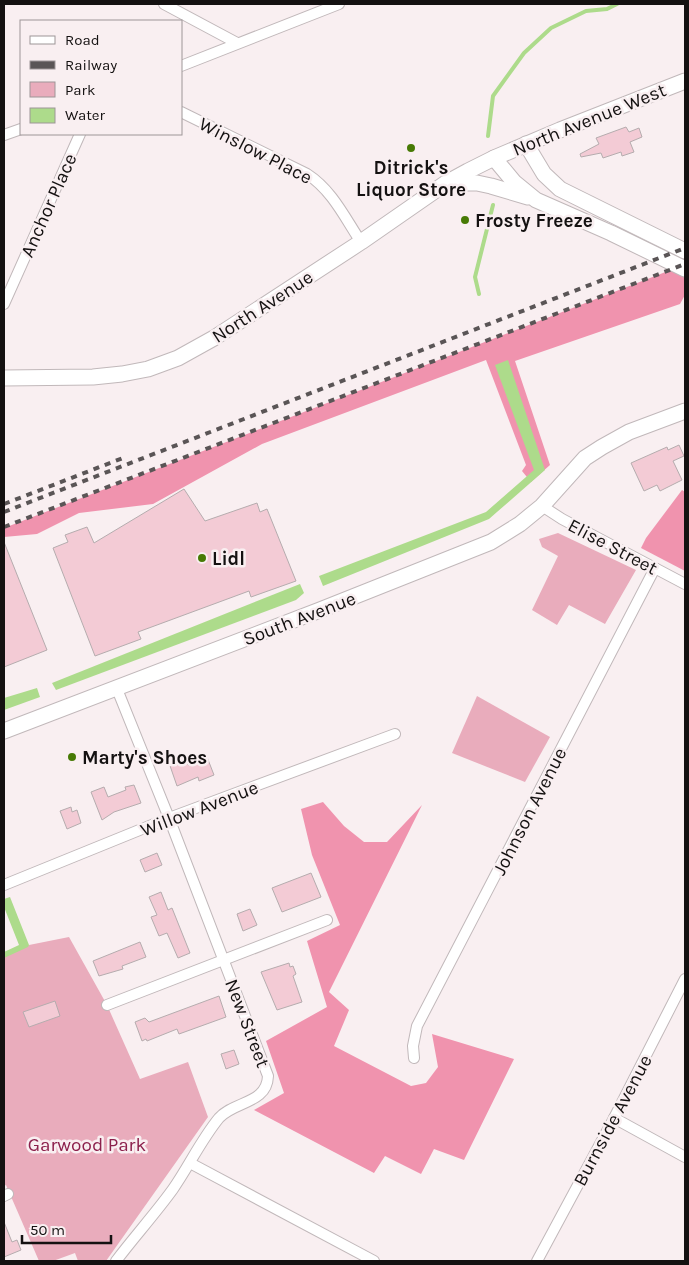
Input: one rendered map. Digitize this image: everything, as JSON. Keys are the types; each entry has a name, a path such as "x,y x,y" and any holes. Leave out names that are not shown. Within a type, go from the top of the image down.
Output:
{"main road":[{"name":"North Avenue West","path":"494,158 685,81"},
{"path":"526,144 544,174 560,189 685,251"},
{"path":"494,158 514,182 536,200"},
{"name":"North Avenue","path":"4,378 85,377 122,374 148,369 178,358 214,338 361,242 446,183 494,158"},
{"path":"446,183 484,184 536,200 610,233 685,270"},
{"name":"South Avenue","path":"4,731 117,689 491,542 520,524 542,506 585,458 629,432 685,412"}],"street":[{"path":"164,4 237,43"},
{"path":"182,66 339,4"},
{"name":"Winslow Place","path":"182,112 317,180 361,242"},
{"path":"4,135 20,128"},
{"name":"Anchor Place","path":"4,304 80,135"},
{"name":"Elise Street","path":"542,506 562,520 685,584"},
{"name":"Johnson Avenue","path":"414,1058 413,1046 417,1026 655,568"},
{"name":"New Street","path":"117,689 265,1064 268,1076 268,1083 261,1094 233,1108 219,1119 190,1163"},
{"name":"Willow Avenue","path":"4,885 169,818 395,734"},
{"path":"107,1006 327,920"},
{"name":"Burnside Avenue","path":"537,1261 614,1118 685,979"},
{"path":"614,1118 685,1157"},
{"path":"116,1261 172,1190 190,1163 374,1261"}],"green space":[{"path":"558,533 636,570 605,624 569,605 557,625 532,610 558,556 542,547 539,539"},
{"path":"477,696 550,737 525,782 452,753"},
{"name":"Garwood Park","path":"69,937 107,1005 140,1079 188,1062 208,1117 106,1261 78,1261 75,1253 53,1261 39,1261 6,1185 4,1186 4,956 24,946"}],"shaded area":[{"path":"681,266 685,269 685,295 680,304 515,361 550,465 531,482 522,471 526,465 486,360 262,444 153,504 79,513 37,534 4,537 4,528"},
{"path":"682,490 685,492 685,571 641,548 646,538"},
{"path":"323,802 344,826 364,842 387,842 422,805 329,992 349,1010 334,1046 411,1086 426,1083 438,1067 432,1034 514,1059 464,1160 434,1149 421,1174 385,1156 374,1173 254,1110 284,1093 266,1041 327,1007 307,941 340,925 312,855 301,809"}],"water":[{"path":"508,360 545,470 489,519 323,586 319,576 486,512 534,470 495,365"},
{"path":"300,584 304,593 296,600 56,690 52,683"},
{"path":"37,688 40,697 4,710 4,698"},
{"path":"10,897 29,945 4,958 4,952 19,945 4,907 4,899"}],"building":[{"path":"626,127 629,132 639,128 642,137 630,142 634,152 622,156 621,152 603,158 601,153 581,157 580,154 599,144 596,138"},
{"path":"679,445 684,456 673,461 682,480 660,491 657,485 644,491 631,463 667,447 668,450"},
{"name":"Lidl","path":"184,489 205,521 257,503 260,512 267,509 296,581 251,597 249,591 138,632 141,639 95,656 53,548 68,542 65,535 87,527 94,543"},
{"path":"4,542 47,650 4,667"},
{"path":"184,754 188,765 207,757 214,775 199,781 198,777 177,786 168,760"},
{"path":"134,785 141,803 114,812 102,820 91,792 104,787 108,797 126,790 125,787"},
{"path":"71,807 72,812 77,810 81,823 67,829 60,811"},
{"path":"157,853 162,865 145,872 140,860"},
{"path":"311,873 321,897 282,912 272,888"},
{"path":"161,892 168,910 172,908 190,953 178,958 167,933 159,936 151,917 157,915 149,897"},
{"path":"250,909 257,925 243,931 237,914"},
{"path":"140,942 146,957 122,966 123,969 99,976 93,961"},
{"path":"289,963 290,967 293,966 296,974 293,976 302,1002 277,1010 261,972"},
{"path":"219,996 226,1017 179,1034 177,1029 147,1041 146,1039 142,1041 135,1022 145,1018 149,1022"},
{"path":"55,1001 60,1016 29,1027 23,1012"},
{"path":"234,1050 239,1064 226,1069 221,1054"},
{"path":"4,1222 12,1242 17,1240 21,1250 4,1257"}],"waterway":[{"path":"488,136 493,96 524,53 551,28 586,11 607,9 617,4"},
{"path":"479,294 475,277 493,205"}],"railway":[{"path":"4,512 685,248"},
{"path":"4,527 685,264"},
{"path":"4,504 123,458"}],"place":[{"name":"Ditrick's Liquor Store","path":"411,148"},
{"name":"Frosty Freeze","path":"465,220"},
{"name":"Lidl","path":"202,558"},
{"name":"Marty's Shoes","path":"72,757"}]}
